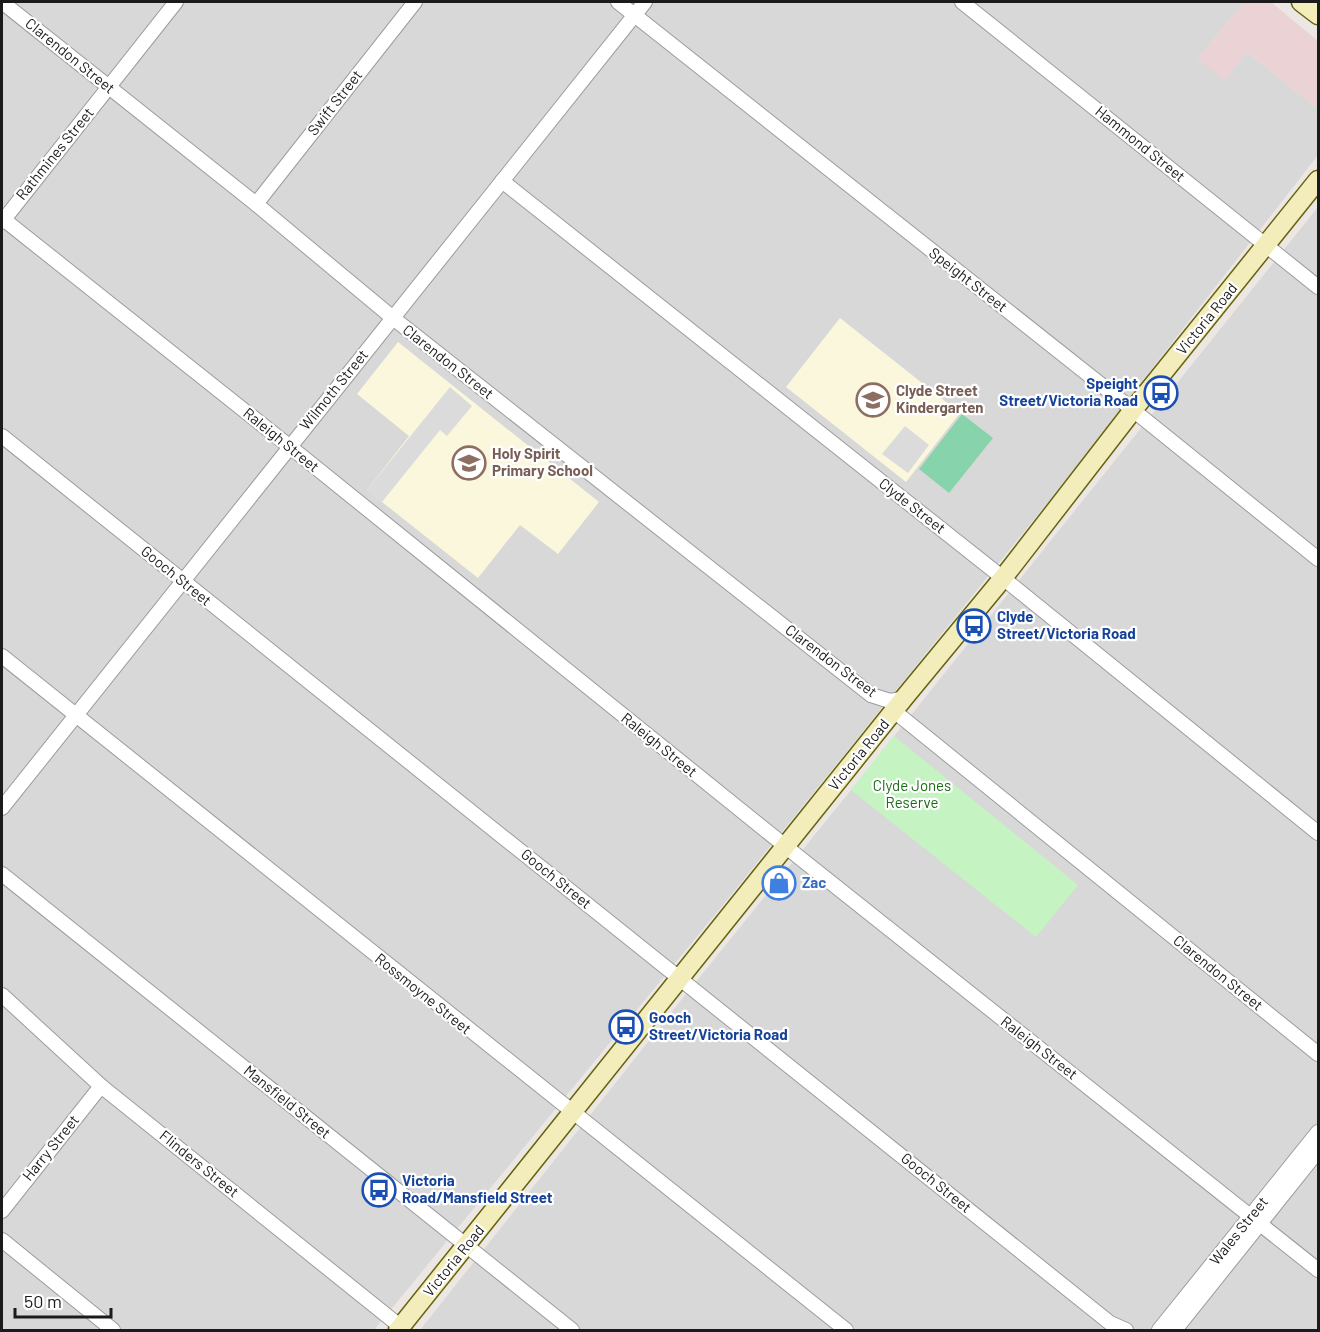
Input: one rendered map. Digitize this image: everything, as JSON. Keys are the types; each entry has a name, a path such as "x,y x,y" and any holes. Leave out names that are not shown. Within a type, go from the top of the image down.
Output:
{"street":[{"name":"Clarendon Street","path":"2,2 256,204 393,318 871,695 899,704 1318,1054"},
{"name":"Rathmines Street","path":"2,220 176,2"},
{"name":"Swift Street","path":"256,204 415,2"},
{"name":"Speight Street","path":"618,2 1318,559"},
{"name":"Wilmoth Street","path":"2,808 645,2"},
{"name":"Hammond Street","path":"962,2 1318,287"},
{"path":"1301,2 1318,15"},
{"name":"Victoria Road","path":"400,1329 899,704 1003,578 1133,410 1318,180"},
{"name":"Clyde Street","path":"502,181 1003,578 1318,833"},
{"name":"Raleigh Street","path":"2,220 289,446 1318,1270"},
{"name":"Gooch Street","path":"2,436 1113,1327 1126,1330"},
{"name":"Rossmoyne Street","path":"2,656 846,1330"},
{"name":"Mansfield Street","path":"2,874 572,1330"},
{"name":"Flinders Street","path":"2,995 101,1086 400,1329"},
{"name":"Harry Street","path":"2,1211 101,1086"},
{"name":"Wales Street","path":"1175,1330 1318,1132"},
{"name":"Wales Street","path":"1159,1330 1318,1151"},
{"path":"2,1240 113,1330"}],"shaded area":[{"path":"2,2 1244,2 1198,59 1247,52 1318,109 1318,155 1052,497 727,900 374,1330 2,1330"},
{"path":"1244,2 1271,2 1318,41 1318,109 1247,52 1225,80 1198,59"},
{"path":"1318,207 1318,1330 420,1330 682,999"},
{"name":"Clyde Street Kindergarten","path":"840,318 960,413 906,482 786,387"},
{"name":"Holy Spirit Primary School","path":"398,342 599,502 558,554 520,525 478,578 367,490 409,436 357,394"},
{"path":"450,387 472,406 447,436 440,430 382,502 367,490"},
{"path":"905,426 929,445 908,473 882,454"}],"green space":[{"path":"962,414 993,438 949,493 919,469"},
{"name":"Clyde Jones Reserve","path":"894,736 1078,885 1036,937 851,790"}],"place":[{"name":"Speight Street/Victoria Road","path":"1161,393"},
{"name":"Clyde Street Kindergarten","path":"873,400"},
{"name":"Holy Spirit Primary School","path":"469,463"},
{"name":"Clyde Street/Victoria Road","path":"974,626"},
{"name":"Zac","path":"779,883"},
{"name":"Gooch Street/Victoria Road","path":"626,1027"},
{"name":"Victoria Road/Mansfield Street","path":"379,1190"}]}
